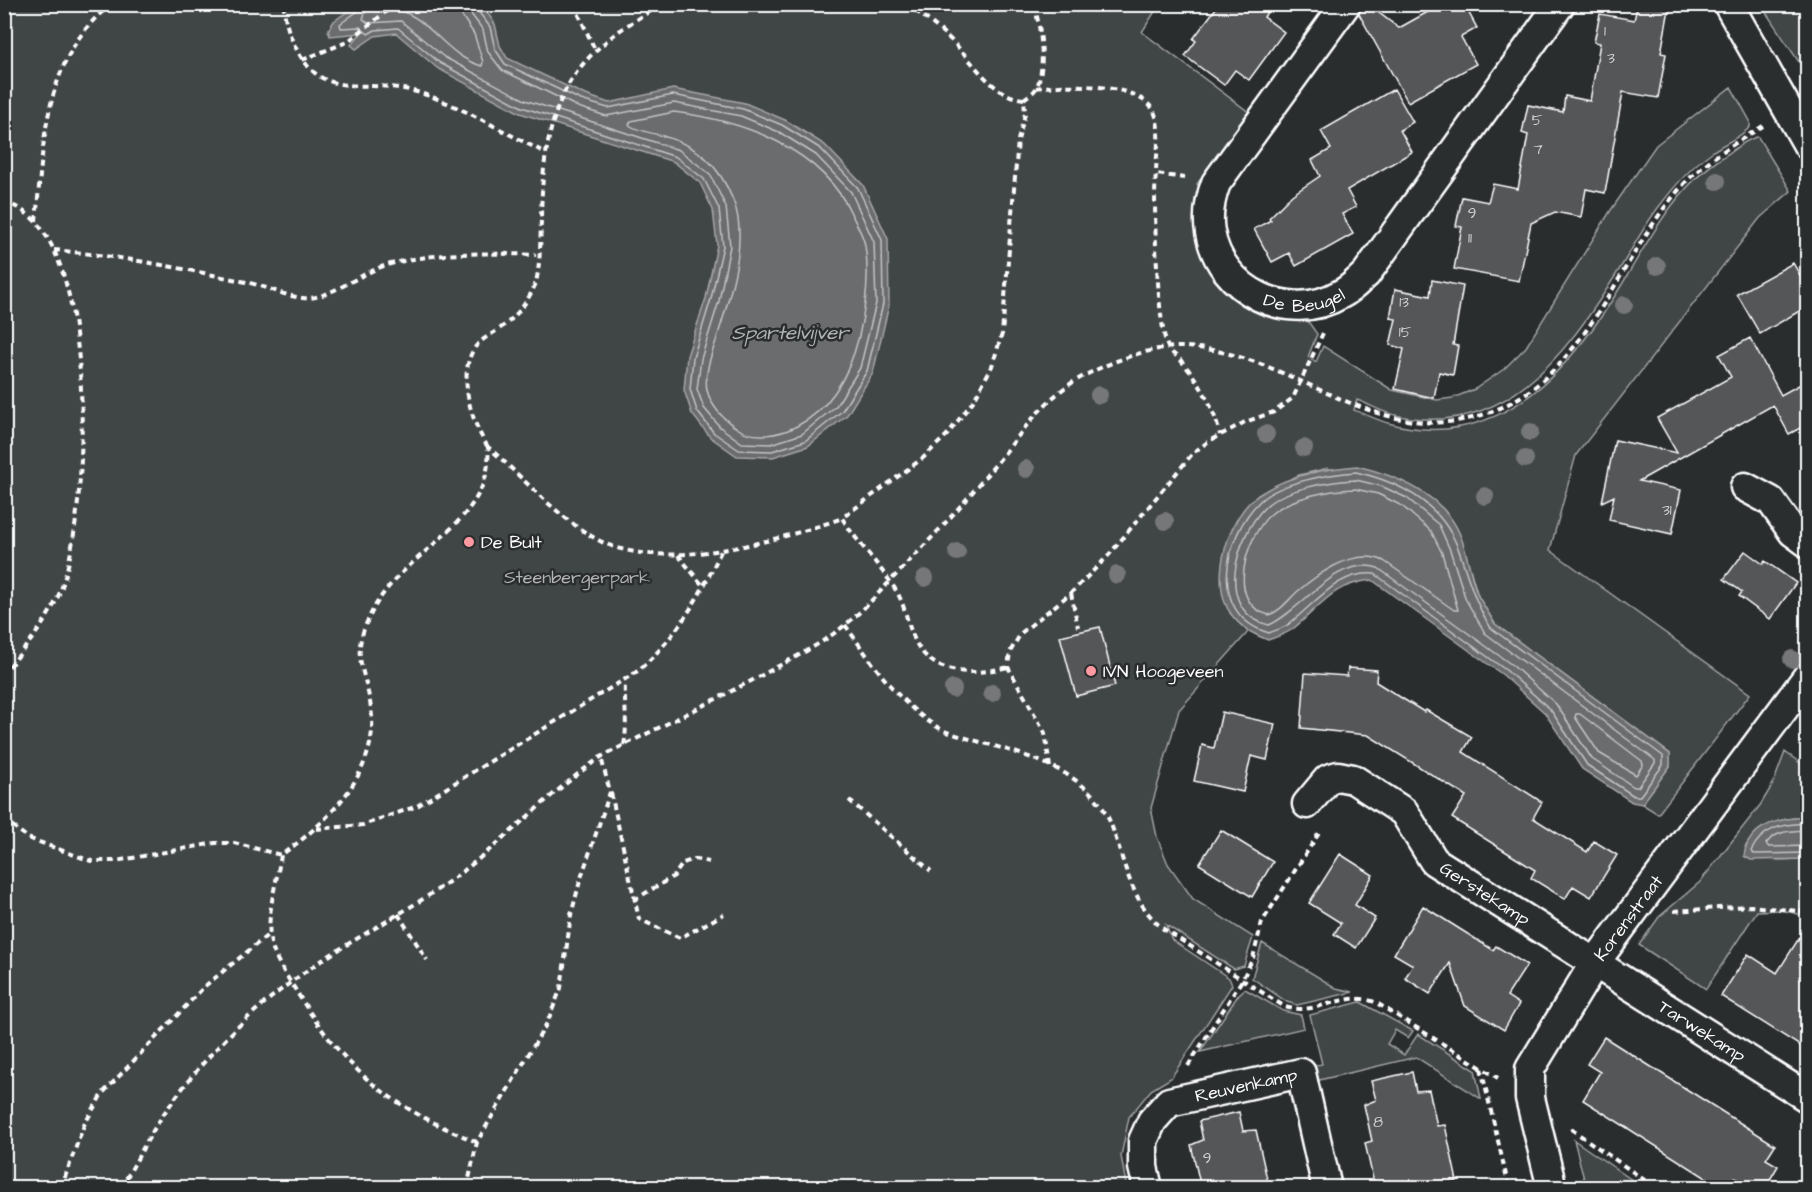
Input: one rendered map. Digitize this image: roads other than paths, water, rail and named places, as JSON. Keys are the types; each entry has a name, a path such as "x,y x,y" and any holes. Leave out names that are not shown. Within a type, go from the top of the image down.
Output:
{"street":[{"name":"De Beugel","path":"1346,4 1216,183 1209,202 1209,232 1217,256 1236,282 1255,296 1277,303 1305,305 1323,302 1340,295 1371,268 1560,4"},
{"path":"1728,4 1808,145"},
{"path":"1745,487 1771,501 1793,532 1808,543"},
{"name":"Korenstraat","path":"1552,1188 1530,1098 1530,1069 1594,964 1808,676"},
{"name":"Gerstekamp","path":"1315,816 1328,779 1338,776 1353,779 1404,812 1434,861 1594,964"},
{"name":"Tarwekamp","path":"1594,964 1808,1098"},
{"name":"Reuvenkamp","path":"1148,1188 1143,1167 1143,1141 1152,1121 1169,1102 1301,1073 1327,1188"}],"water":[{"name":"Spartelvijver","path":"358,4 482,5 495,24 500,46 507,58 583,94 609,103 673,89 745,103 785,120 825,145 863,185 888,239 889,305 873,373 847,415 808,446 773,457 737,456 710,437 692,414 684,390 687,356 706,298 717,245 713,210 700,183 674,162 520,113 437,68 396,33 375,36 356,49 351,45 361,33 330,36 328,30 334,21"},
{"path":"1357,466 1408,484 1420,490 1441,507 1456,526 1464,545 1478,596 1495,624 1670,754 1670,766 1642,804 1632,802 1582,769 1545,713 1503,675 1372,580 1358,582 1337,591 1291,630 1268,640 1248,630 1235,619 1224,601 1221,585 1222,567 1231,532 1249,503 1271,487 1294,478 1319,471"},
{"path":"1807,817 1807,859 1751,860 1744,856 1752,837 1767,825 1787,819"}],"place":[{"name":"De Bult","path":"469,542"},
{"name":"IVN Hoogeveen","path":"1091,671"}],"park label":[{"name":"Steenbergerpark","path":"577,577"}]}
